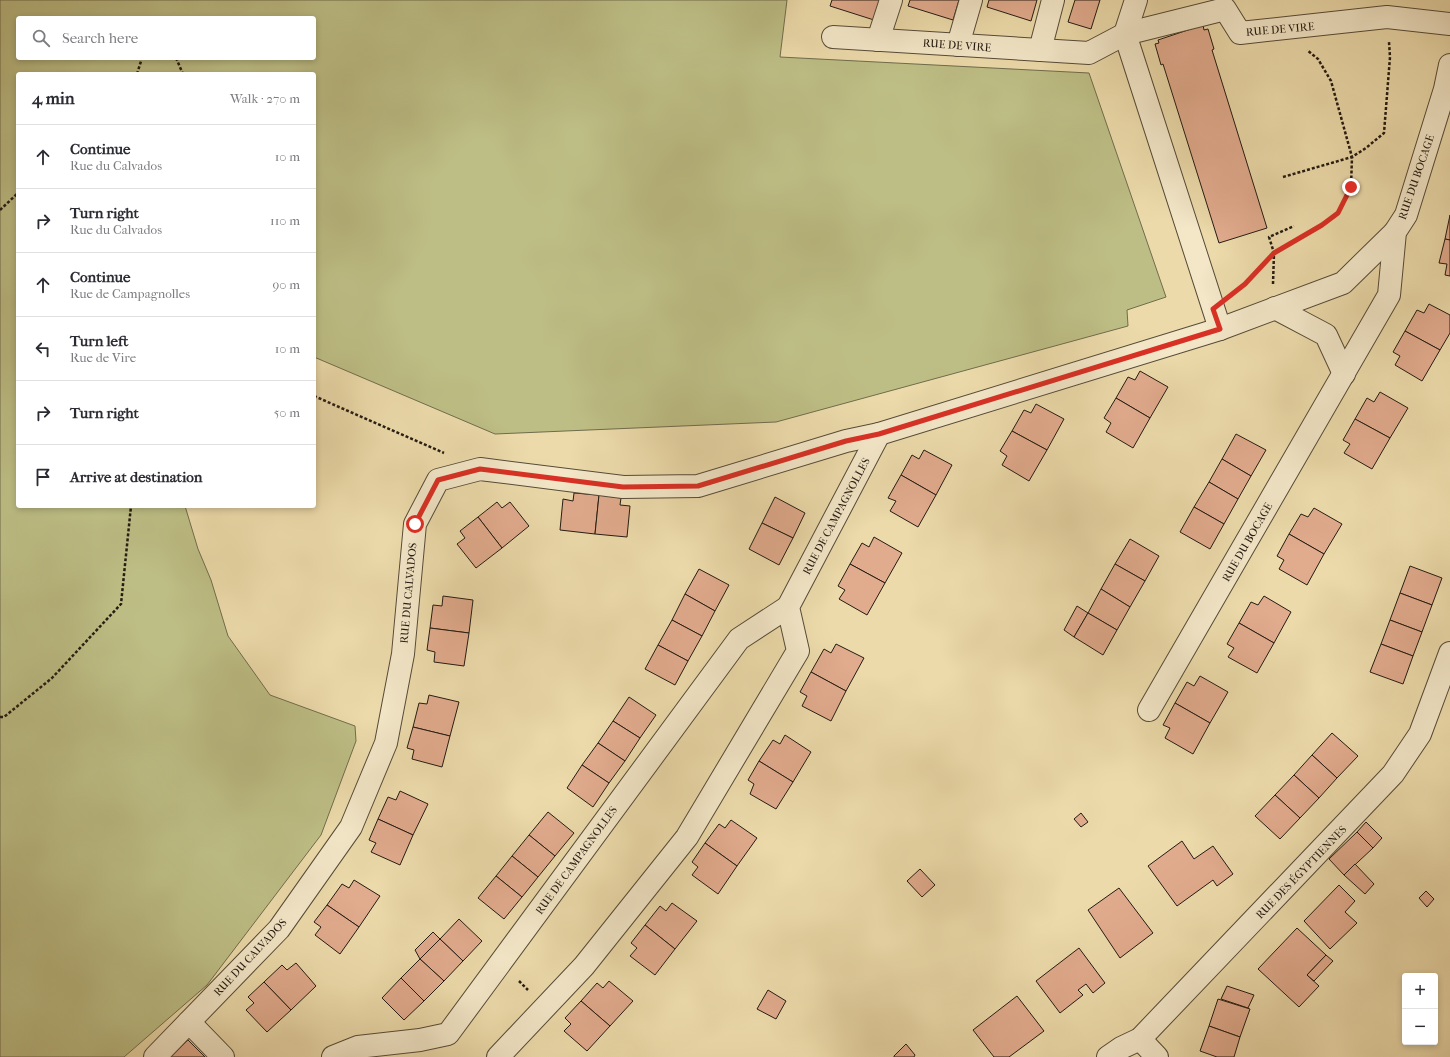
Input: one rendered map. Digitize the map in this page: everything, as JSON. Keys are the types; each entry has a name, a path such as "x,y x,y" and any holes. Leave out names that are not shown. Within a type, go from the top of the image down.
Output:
{"street":[{"path":"878,40 891,0"},
{"path":"958,45 971,0"},
{"path":"1040,50 1053,0"},
{"path":"1136,0 1125,34 1216,319"},
{"name":"RUE DE VIRE","path":"833,37 1089,53 1125,34 1225,9 1240,33 1387,17 1450,24"},
{"name":"RUE DU BOCAGE","path":"1149,710 1389,294 1395,232 1406,215 1445,89 1450,66"},
{"path":"879,434 1216,319 1275,308 1343,283 1395,232"},
{"path":"1275,308 1326,335 1344,374"},
{"name":"RUE DE CAMPAGNOLLES","path":"333,1057 358,1047 420,1040 448,1034 738,639 788,607 879,434"},
{"name":"RUE DU CALVADOS","path":"155,1057 279,929 350,827 386,743 403,654 415,524 438,480 480,469 623,487 698,486 846,441 879,434"},
{"path":"498,1057 584,966 687,837 798,651 788,607"},
{"name":"RUE DES ÉGYPTIENNES","path":"1108,1057 1121,1048 1140,1039 1393,774 1420,734 1450,653"},
{"path":"189,1022 223,1057"},
{"path":"1140,1039 1157,1057"}],"path":[{"path":"1283,177 1352,157 1384,133 1390,57 1387,17"},
{"path":"1216,319 1245,284 1274,253 1322,225 1338,213 1351,187 1352,157 1331,81 1318,59 1300,45 1296,28"},
{"path":"138,72 141,60"},
{"path":"177,60 182,72"},
{"path":"0,210 16,195"},
{"path":"1275,308 1274,253 1269,237 1294,226"},
{"path":"316,397 444,453"},
{"path":"0,717 4,717 52,678 121,604 131,508"},
{"path":"501,962 544,1008"}],"green space":[{"path":"0,0 787,0 780,57 1089,73 1166,297 1127,310 1128,326 776,422 495,434 316,358 316,72 16,72 16,508 186,508 198,549 211,580 228,636 270,695 355,726 356,741 321,835 207,985 124,1057 0,1057"}],"building":[{"path":"832,0 880,0 874,20 830,6"},
{"path":"910,0 959,0 953,20 908,6"},
{"path":"989,0 1037,0 1031,21 987,7"},
{"path":"1075,0 1100,0 1091,29 1068,22"},
{"path":"1203,25 1204,30 1208,29 1214,49 1212,50 1267,228 1219,243 1163,64 1161,65 1155,44 1159,43 1158,40"},
{"path":"1450,215 1450,240 1445,239"},
{"path":"1445,239 1450,240 1450,276 1445,275 1447,264 1439,263"},
{"path":"1429,304 1450,315 1450,333 1440,350 1405,331 1417,310 1424,313"},
{"path":"1405,331 1440,350 1422,381 1395,365 1400,356 1393,352"},
{"path":"1140,371 1168,387 1150,418 1116,398 1128,377 1135,380"},
{"path":"1380,392 1408,408 1390,438 1355,419 1367,398 1374,402"},
{"path":"1116,398 1150,418 1133,448 1106,432 1111,423 1104,418"},
{"path":"1036,404 1064,419 1047,450 1012,431 1024,410 1031,413"},
{"path":"1355,419 1390,438 1372,469 1344,453 1350,444 1343,440"},
{"path":"1012,431 1047,450 1029,481 1002,465 1007,456 1000,451"},
{"path":"1236,434 1266,450 1251,476 1222,459"},
{"path":"924,450 952,465 936,495 901,475 912,455 919,459"},
{"path":"1222,459 1251,476 1238,499 1209,482"},
{"path":"901,475 936,495 918,527 890,511 896,501 888,498"},
{"path":"1209,482 1238,499 1224,524 1194,507"},
{"path":"574,493 599,495 595,534 560,530 563,499 573,501"},
{"path":"599,495 621,498 620,505 630,506 627,537 595,534"},
{"path":"775,497 805,513 793,538 762,523"},
{"path":"497,502 502,508 510,502 529,526 502,548 478,517"},
{"path":"1194,507 1224,524 1210,549 1180,532"},
{"path":"1314,508 1342,524 1324,554 1289,534 1301,514 1308,517"},
{"path":"478,517 502,548 476,568 457,544 465,538 460,531"},
{"path":"762,523 793,538 779,565 749,549"},
{"path":"1289,534 1324,554 1307,585 1279,569 1284,560 1277,556"},
{"path":"874,537 902,553 885,583 850,564 862,543 869,547"},
{"path":"1130,539 1159,556 1145,581 1115,564"},
{"path":"850,564 885,583 867,615 839,599 845,590 838,586"},
{"path":"1115,564 1145,581 1130,607 1101,589"},
{"path":"1410,566 1442,578 1432,605 1400,593"},
{"path":"699,569 729,585 715,611 685,594"},
{"path":"1101,589 1130,607 1117,630 1088,613"},
{"path":"1400,593 1432,605 1422,632 1390,620"},
{"path":"685,594 715,611 702,636 672,620"},
{"path":"443,596 473,600 469,633 430,628 433,605 442,606"},
{"path":"1264,596 1291,612 1274,643 1239,623 1251,602 1258,605"},
{"path":"1077,606 1088,613 1074,637 1064,630"},
{"path":"1088,613 1117,630 1103,655 1074,637"},
{"path":"672,620 702,636 688,661 658,645"},
{"path":"1390,620 1422,632 1413,656 1381,644"},
{"path":"1239,623 1274,643 1257,673 1228,657 1234,648 1227,644"},
{"path":"430,628 469,633 464,666 434,662 435,652 427,650"},
{"path":"836,644 864,658 846,691 811,672 824,649 831,653"},
{"path":"1381,644 1413,656 1403,684 1370,672"},
{"path":"658,645 688,661 675,685 645,669"},
{"path":"811,672 846,691 831,721 802,706 807,696 800,692"},
{"path":"1200,676 1228,692 1210,723 1175,703 1187,682 1194,686"},
{"path":"429,695 459,702 450,736 413,727 419,703 427,704"},
{"path":"629,697 656,715 640,738 613,721"},
{"path":"1175,703 1210,723 1193,754 1165,738 1170,728 1163,725"},
{"path":"613,721 640,738 625,761 598,743"},
{"path":"413,727 450,736 442,767 412,759 414,750 407,748"},
{"path":"1332,733 1358,756 1337,778 1312,755"},
{"path":"785,735 811,752 793,782 759,761 773,740 780,744"},
{"path":"598,743 625,761 609,783 582,765"},
{"path":"1312,755 1337,778 1319,798 1294,775"},
{"path":"759,761 793,782 776,809 750,794 754,784 748,780"},
{"path":"582,765 609,783 593,807 567,788"},
{"path":"1294,775 1319,798 1300,818 1275,795"},
{"path":"400,791 428,804 413,835 378,819 388,797 396,800"},
{"path":"1275,795 1300,818 1280,839 1255,816"},
{"path":"548,812 574,833 555,856 529,835"},
{"path":"1081,813 1088,822 1081,827 1074,819"},
{"path":"378,819 413,835 400,865 371,852 376,843 369,840"},
{"path":"731,820 757,838 737,866 705,843 719,824 725,828"},
{"path":"1366,822 1382,838 1373,848 1357,832"},
{"path":"1357,832 1373,848 1344,875 1329,859"},
{"path":"529,835 555,856 538,877 512,856"},
{"path":"1182,841 1194,859 1213,846 1233,874 1217,886 1213,880 1177,906 1148,866"},
{"path":"705,843 737,866 718,894 692,875 698,867 692,862"},
{"path":"512,856 538,877 522,897 496,876"},
{"path":"1355,864 1374,884 1365,894 1344,875"},
{"path":"920,869 935,885 922,897 907,881"},
{"path":"496,876 522,897 504,919 478,898"},
{"path":"354,880 380,896 359,927 327,905 342,884 349,888"},
{"path":"1339,885 1355,901 1345,912 1357,923 1330,949 1304,921"},
{"path":"1119,888 1153,933 1120,958 1088,910"},
{"path":"1426,891 1434,899 1427,907 1419,898"},
{"path":"672,903 697,921 675,949 645,925 660,906 666,911"},
{"path":"327,905 359,927 340,954 315,935 321,927 314,922"},
{"path":"459,919 482,941 463,961 440,939"},
{"path":"645,925 675,949 655,975 630,956 637,948 631,943"},
{"path":"1297,928 1326,955 1307,975 1319,986 1299,1007 1258,969"},
{"path":"433,932 440,939 420,959 415,950"},
{"path":"440,939 463,961 444,981 420,959"},
{"path":"1079,948 1105,983 1093,993 1086,984 1078,990 1083,995 1060,1013 1036,981"},
{"path":"1326,955 1333,961 1314,981 1307,975"},
{"path":"420,959 444,981 424,1001 401,978"},
{"path":"296,963 316,986 291,1010 264,982 282,965 287,970"},
{"path":"401,978 424,1001 404,1020 382,998"},
{"path":"609,981 633,1001 610,1026 581,1001 597,983 603,988"},
{"path":"264,982 291,1010 267,1032 246,1010 254,1003 248,997"},
{"path":"1227,986 1254,995 1248,1008 1221,999"},
{"path":"768,990 786,1001 776,1019 757,1009"},
{"path":"1017,996 1044,1031 1009,1057 994,1057 973,1030"},
{"path":"1218,999 1250,1009 1240,1037 1209,1026"},
{"path":"581,1001 610,1026 587,1051 564,1031 571,1024 565,1018"},
{"path":"1209,1026 1240,1037 1234,1057 1217,1057 1200,1051"},
{"path":"188,1040 205,1057 170,1057"},
{"path":"906,1044 915,1055 914,1057 894,1057 894,1056"}],"route":[{"path":"415,524 438,480 480,469 623,487 698,486 846,441 879,434 1220,329 1213,309 1245,284 1274,253 1322,225 1338,213 1351,187"}]}
